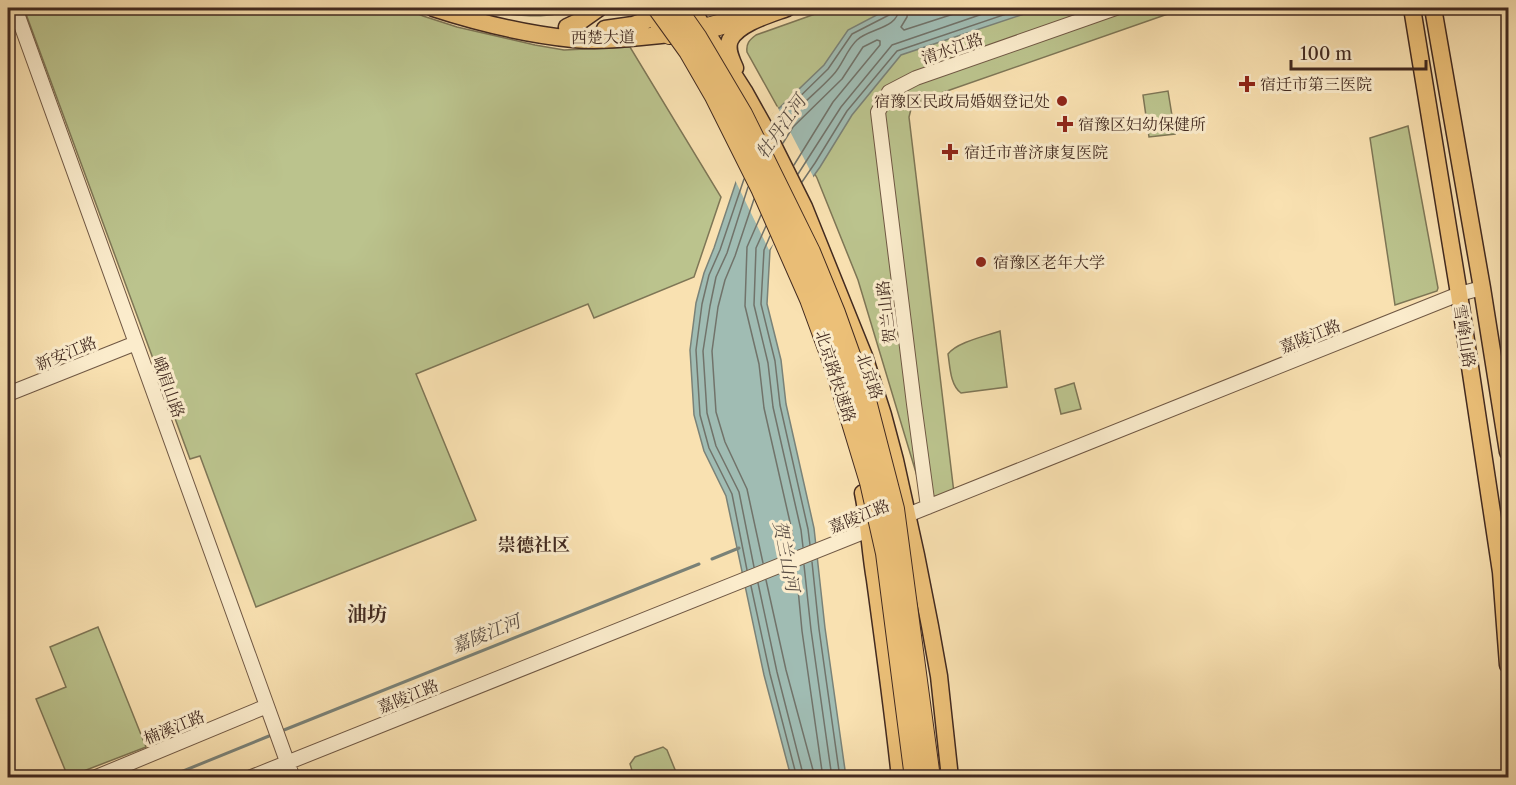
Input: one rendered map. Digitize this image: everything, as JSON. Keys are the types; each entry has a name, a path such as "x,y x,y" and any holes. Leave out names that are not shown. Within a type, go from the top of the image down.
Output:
{"highway":[{"name":"西楚大道","path":"670,34 704,29 772,8"},
{"path":"658,11 670,34"},
{"name":"北京路快速路","path":"658,11 689,51 715,96 761,188 810,299 836,370 870,482 886,553 915,777"},
{"name":"北京路快速路","path":"658,11 697,38 742,114 805,241 835,313 865,397 894,509 930,777"}],"main road":[{"name":"西楚大道","path":"433,8 512,30 575,39 618,39 670,34"},
{"name":"西楚大道","path":"460,8 513,21 583,30 633,25 658,11 682,8"},
{"path":"567,27 599,8"},
{"name":"北京路","path":"691,8 744,91 804,207 867,365 895,460 916,555 939,676 950,777"},
{"path":"744,91 729,52 730,41 739,30 755,20 787,8"},
{"name":"雪峰山路","path":"1412,8 1459,294 1500,572 1509,665"},
{"name":"雪峰山路","path":"1433,8 1509,452"},
{"path":"670,34 704,86 781,241 805,300 825,359 867,513 900,777"}],"street":[{"name":"清水江路","path":"878,112 890,92 916,78 1116,8"},
{"name":"峨眉山路","path":"16,9 293,777"},
{"name":"贺兰山路","path":"878,112 928,507"},
{"name":"嘉陵江路","path":"249,777 1459,294 1482,288"},
{"name":"新安江路","path":"8,394 136,343"},
{"name":"楠溪江路","path":"94,777 267,706"}],"green space":[{"path":"25,8 404,8 457,27 535,45 564,50 630,47 721,197 694,277 594,318 588,304 416,374 476,520 256,607 200,456 190,459"},
{"path":"478,8 573,8 564,12 526,16"},
{"path":"832,8 1185,8 924,99 911,109 909,117 954,493 936,499 924,494 920,486 858,280 817,178 747,52 748,42 756,35"},
{"path":"1168,91 1175,134 1149,137 1143,95"},
{"path":"1408,126 1438,288 1437,291 1395,305 1370,138"},
{"path":"1000,331 1007,387 961,393 957,390 953,380 948,354 958,346"},
{"path":"1074,383 1081,409 1061,414 1055,389"},
{"path":"98,627 146,747 68,777 36,699 66,687 50,647"},
{"path":"663,747 667,750 678,777 634,777 630,764 635,757"}],"water":[{"path":"890,8 1042,8 901,55 852,115 820,167 785,216 770,250 767,304 781,360 786,404 814,528 825,628 846,777 791,777 764,675 726,496 704,451 694,415 690,350 696,303 704,273 737,179 774,113 824,65 848,30"}],"pier":[{"path":"777,106 815,180 788,217 769,250 734,178"}],"waterway":[{"name":"嘉陵江河","path":"712,559 739,548"},
{"name":"嘉陵江河","path":"284,730 699,564"},
{"name":"嘉陵江河","path":"166,778 269,736"}],"place":[{"name":"宿迁市第三医院","path":"1247,84"},
{"name":"宿豫区民政局婚姻登记处","path":"1062,101"},
{"name":"宿豫区妇幼保健所","path":"1065,124"},
{"name":"宿迁市普济康复医院","path":"950,152"},
{"name":"宿豫区老年大学","path":"981,262"}],"district":[{"name":"崇德社区","path":"534,545"},
{"name":"油坊","path":"367,614"}],"water label":[{"name":"牡丹江河","path":"781,127"},
{"name":"贺兰山河","path":"786,556"}]}
